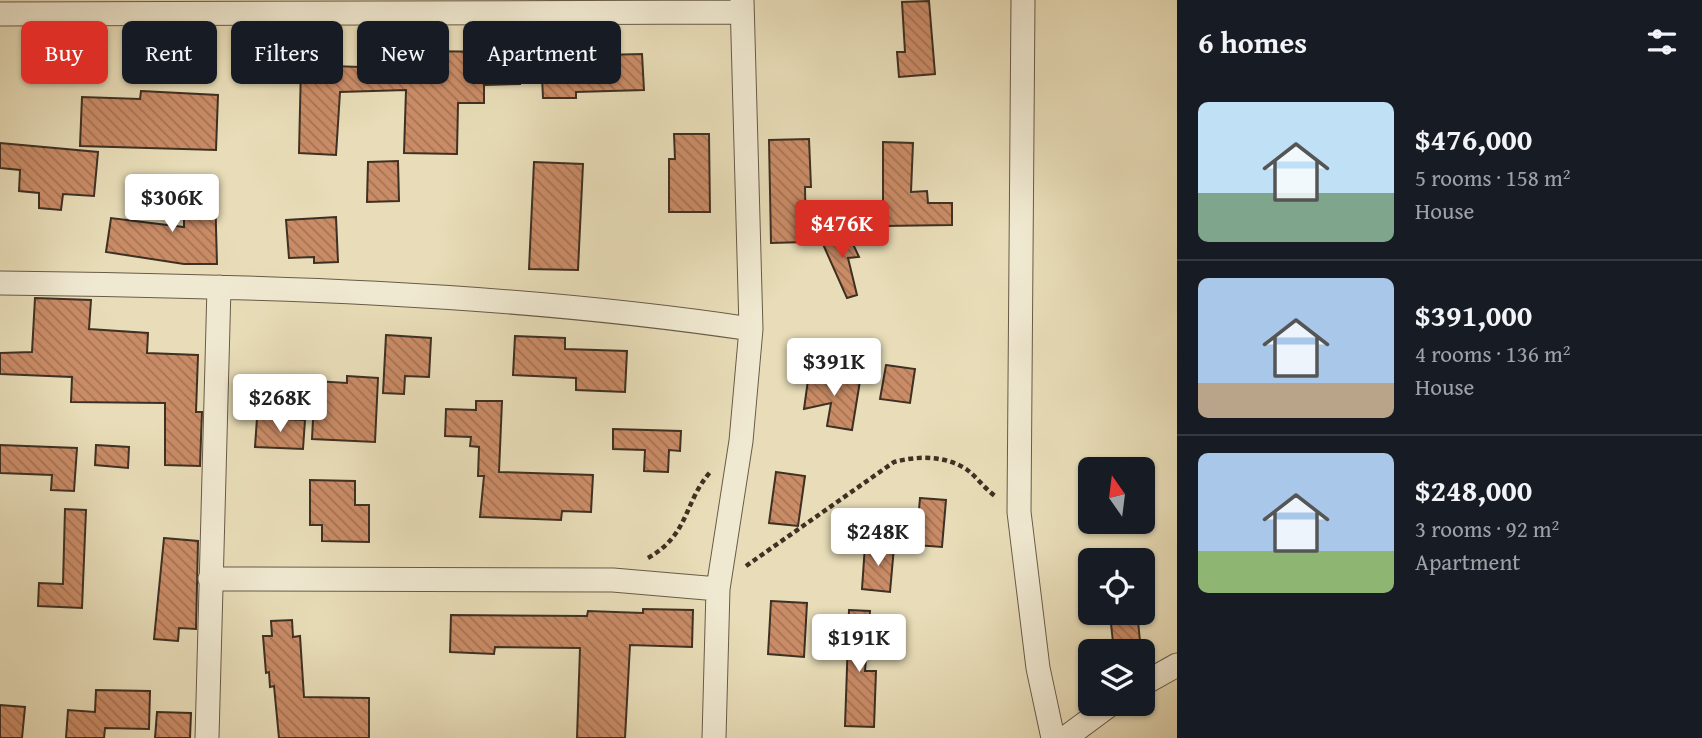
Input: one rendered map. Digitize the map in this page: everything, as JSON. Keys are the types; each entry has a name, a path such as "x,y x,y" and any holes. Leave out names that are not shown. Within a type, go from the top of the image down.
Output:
{"street":[{"path":"1023,0 1019,512 1038,668 1053,738"},
{"path":"0,14 742,6 751,329 741,441 718,589 713,738"},
{"path":"0,283 219,287 588,308 751,329"},
{"path":"207,738 219,287"},
{"path":"211,579 613,580 718,589"},
{"path":"1155,677 1177,665"},
{"path":"1065,738 1095,716"}],"path":[{"path":"613,580 653,555 680,532 702,483 741,441"},
{"path":"718,589 784,537 894,462 915,457 942,460 967,469 981,486 1019,512"}],"building":[{"path":"929,1 935,74 899,77 897,52 905,52 902,2"},
{"path":"449,51 463,51 463,84 520,84 484,85 484,103 458,103 457,154 404,153 406,90 340,92 336,155 299,153 301,84 343,84 343,66 357,67 357,84 449,84"},
{"path":"642,54 644,90 576,92 576,98 543,98 542,84 621,84 621,55"},
{"path":"141,91 218,95 216,150 80,146 82,97 140,99"},
{"path":"674,134 709,134 710,212 669,212 669,159 675,159"},
{"path":"809,139 811,187 805,187 806,242 771,243 769,140"},
{"path":"883,142 913,143 911,192 927,191 928,203 952,203 952,225 883,226"},
{"path":"0,143 98,152 94,196 63,194 61,210 39,208 39,193 19,191 20,170 0,168"},
{"path":"398,161 399,201 367,202 368,162"},
{"path":"534,162 583,164 578,270 529,269"},
{"path":"184,190 215,190 217,264 184,264 106,252 111,218 184,227"},
{"path":"336,217 338,262 314,263 314,257 289,258 286,220"},
{"path":"847,231 859,257 848,258 857,295 847,298 822,242"},
{"path":"35,298 91,300 89,329 148,333 147,353 198,355 196,412 202,412 200,466 165,465 165,403 71,402 72,377 0,374 0,353 32,352"},
{"path":"386,335 431,338 429,377 405,376 404,394 383,393"},
{"path":"515,336 565,338 565,349 627,351 625,392 576,390 576,378 513,375"},
{"path":"886,365 915,369 910,403 880,399"},
{"path":"809,373 860,381 852,430 827,426 831,403 804,409"},
{"path":"347,376 378,378 375,442 312,439 315,381 347,383"},
{"path":"476,401 502,401 499,472 593,475 591,512 562,511 561,520 480,517 484,476 478,476 479,447 470,446 471,437 445,436 446,409 476,410"},
{"path":"257,418 305,420 303,449 255,447"},
{"path":"613,429 681,431 680,451 669,450 668,472 644,471 645,450 613,449"},
{"path":"0,445 77,448 74,491 51,490 52,475 0,473"},
{"path":"96,445 129,447 128,468 95,465"},
{"path":"776,472 805,476 798,526 769,523"},
{"path":"310,480 355,481 355,505 369,505 369,542 322,541 322,525 310,525"},
{"path":"920,498 946,500 942,547 916,545"},
{"path":"65,509 86,510 82,608 38,606 39,583 63,584"},
{"path":"164,538 198,541 196,629 179,628 178,641 154,639"},
{"path":"865,545 894,547 890,592 862,589"},
{"path":"771,601 807,603 804,657 768,654"},
{"path":"643,609 693,610 692,647 630,645 625,738 577,738 580,648 495,647 494,654 450,652 451,615 587,616 588,611 643,613"},
{"path":"849,610 870,611 865,671 876,671 874,727 845,726"},
{"path":"292,620 293,637 300,636 304,697 369,698 369,738 279,738 274,686 270,687 269,672 266,673 263,636 272,636 271,621"},
{"path":"1111,625 1138,625 1140,639 1113,639"},
{"path":"96,690 150,691 149,729 105,728 104,738 66,738 68,710 95,712"},
{"path":"0,705 25,707 22,738 0,738"},
{"path":"157,712 191,713 190,738 155,738"}]}
